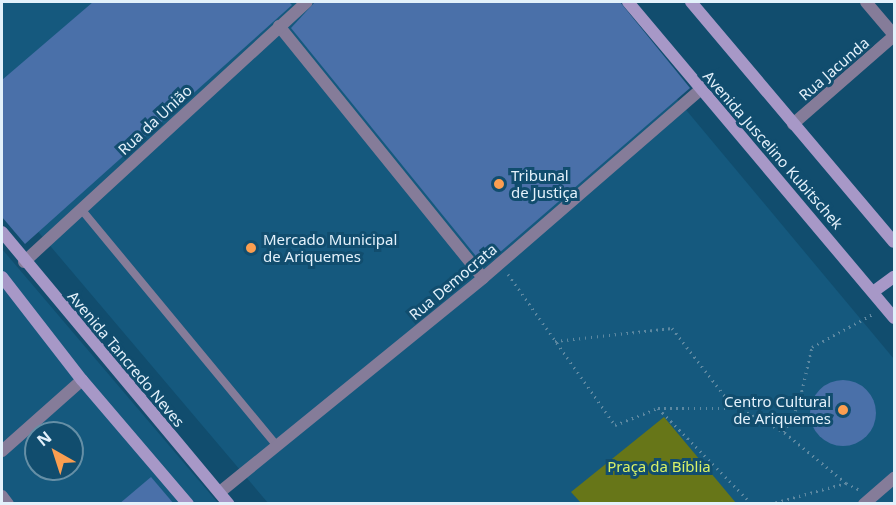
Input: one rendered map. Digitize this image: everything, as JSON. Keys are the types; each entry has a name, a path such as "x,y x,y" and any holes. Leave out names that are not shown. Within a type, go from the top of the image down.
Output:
{"main road":[{"name":"Avenida Juscelino Kubitschek","path":"628,2 892,313"},
{"name":"Avenida Juscelino Kubitschek","path":"691,2 894,242"},
{"name":"Avenida Tancredo Neves","path":"2,232 24,262 229,504"},
{"path":"2,277 82,380 188,504"},
{"path":"873,292 894,277"}],"street":[{"name":"Rua da União","path":"24,262 307,2"},
{"path":"866,2 894,35"},
{"path":"279,26 483,278"},
{"name":"Rua Jacunda","path":"793,124 894,35"},
{"name":"Rua Democrata","path":"220,492 483,278 701,89"},
{"path":"2,451 82,380"},
{"path":"868,500 894,478"},
{"path":"2,496 8,504"}],"lane":[{"path":"81,208 277,446"}],"path":[{"path":"500,263 615,425 658,408 739,408"},
{"path":"784,432 799,403 812,347 892,313"},
{"path":"555,341 672,328 731,404 784,432 868,500"},
{"path":"658,408 752,504"},
{"path":"770,504 846,483"}],"shaded area":[{"path":"2,2 596,2 894,359 894,503 268,503 2,189"},
{"path":"2,249 218,503 2,503"}],"green space":[{"name":"Praça da Bíblia","path":"664,417 736,503 581,503 571,492"}],"building":[{"path":"93,2 289,2 292,5 25,244 2,217 2,80"},
{"name":"Tribunal de Justiça","path":"315,2 620,2 690,88 484,266 291,28"},
{"name":"Centro Cultural de Ariquemes","path":"843,380 856,382 866,390 874,400 876,413 874,426 866,436 856,444 843,446 830,444 820,436 812,426 810,413 812,400 820,390 830,382"},
{"path":"151,477 174,504 119,504"}],"place":[{"name":"Tribunal de Justiça","path":"499,184"},
{"name":"Mercado Municipal de Ariquemes","path":"251,248"},
{"name":"Centro Cultural de Ariquemes","path":"843,410"}]}
